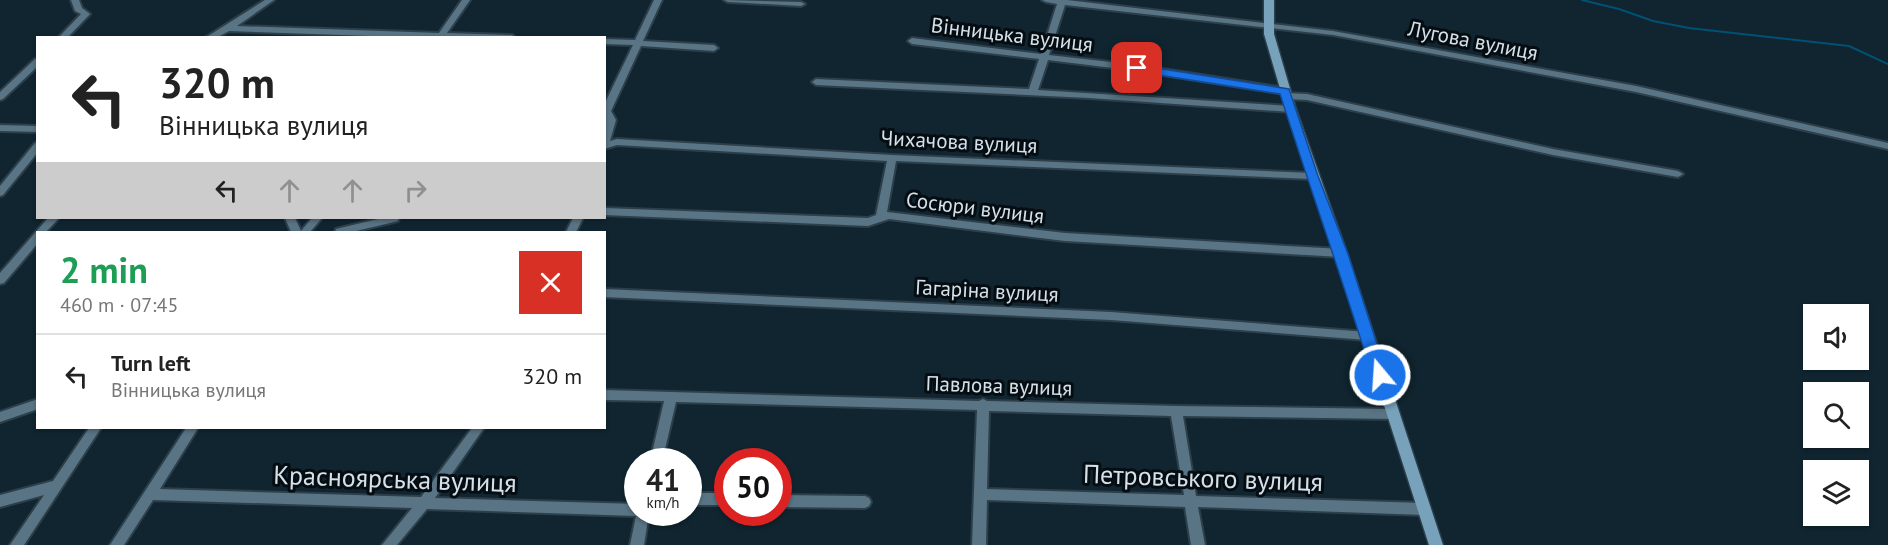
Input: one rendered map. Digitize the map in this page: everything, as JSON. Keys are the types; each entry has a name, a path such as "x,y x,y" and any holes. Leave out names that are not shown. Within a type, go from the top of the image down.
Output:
{"main road":[{"path":"1269,0 1268,25 1286,94 1436,545"}],"street":[{"path":"64,36 86,14 78,9 75,0"},
{"path":"213,36 270,0"},
{"path":"441,36 466,0"},
{"path":"606,107 658,0"},
{"path":"728,0 801,4"},
{"name":"Лугова вулиця","path":"1046,0 1344,35 1636,89 1888,146"},
{"path":"1033,92 1062,2"},
{"path":"228,28 416,36"},
{"path":"606,41 714,48"},
{"name":"Вінницька вулиця","path":"912,41 1045,57 1307,97 1553,152 1678,174"},
{"path":"0,97 36,63"},
{"path":"816,82 1033,92 1291,110"},
{"path":"606,111 611,120 606,142"},
{"path":"0,128 36,129"},
{"name":"Чихачова вулиця","path":"606,146 617,142 892,158 1312,176"},
{"path":"0,193 36,148"},
{"path":"881,218 892,158"},
{"name":"Сосюри вулиця","path":"606,212 868,222 889,215 1065,237 1341,254"},
{"path":"41,231 53,219"},
{"path":"306,231 315,219"},
{"path":"344,231 390,219"},
{"path":"0,280 36,238"},
{"name":"Гагаріна вулиця","path":"606,293 1111,316 1367,336"},
{"name":"Павлова вулиця","path":"606,395 1176,411 1392,414"},
{"path":"659,448 671,396"},
{"path":"979,545 983,404"},
{"path":"0,417 36,405"},
{"path":"1176,411 1198,545"},
{"path":"17,545 94,429"},
{"path":"117,545 191,429"},
{"path":"390,545 425,502 477,429"},
{"path":"0,501 58,485"},
{"name":"Красноярська вулиця","path":"151,494 624,509"},
{"name":"Петровського вулиця","path":"980,494 1424,508"},
{"path":"792,501 865,502"},
{"path":"637,545 641,526"}],"waterway":[{"path":"1582,0 1619,9 1653,21 1689,28 1849,46 1888,64"}],"route":[{"path":"1137,68 1285,91 1380,375"}]}
